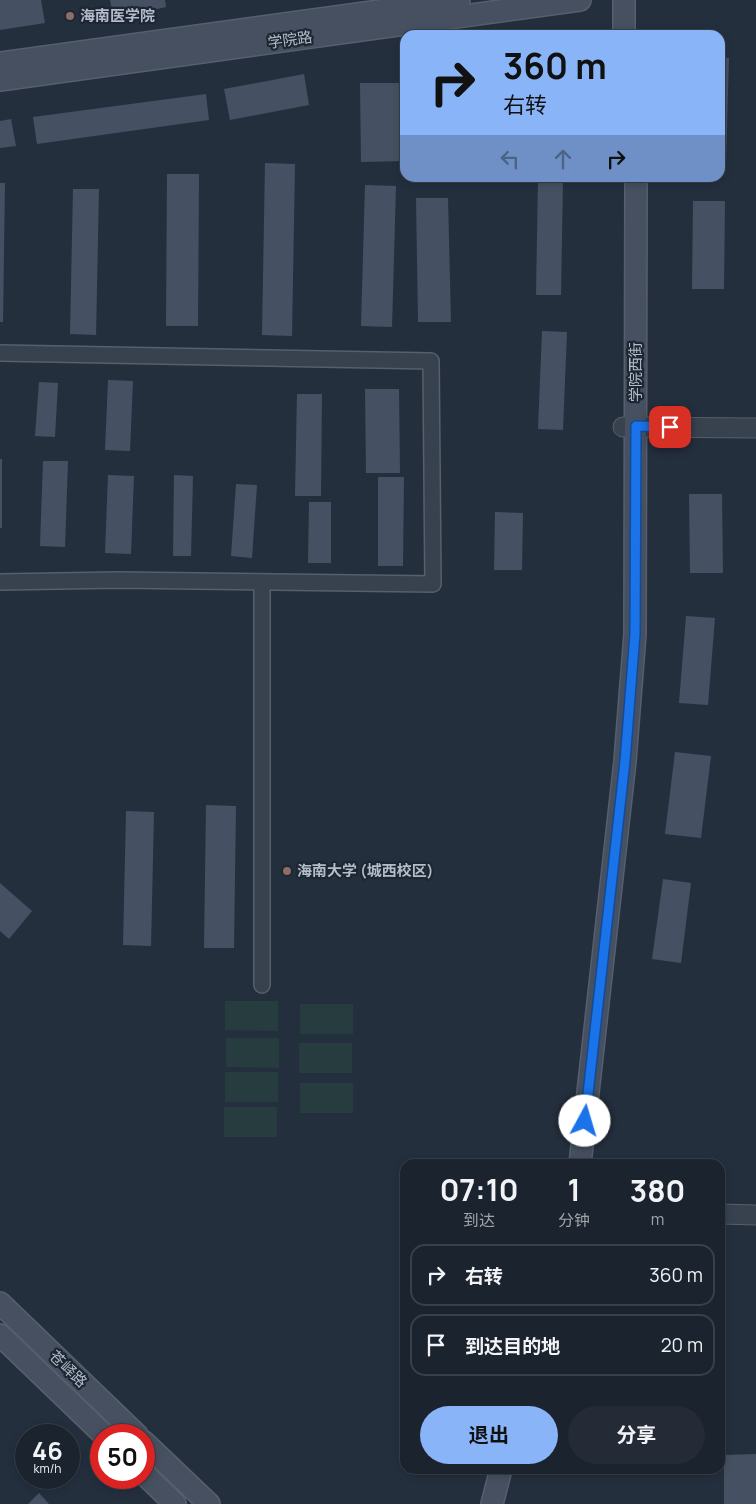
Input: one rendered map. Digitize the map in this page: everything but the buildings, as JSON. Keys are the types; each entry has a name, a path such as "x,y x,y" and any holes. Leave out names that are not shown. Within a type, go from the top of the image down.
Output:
{"main road":[{"name":"学院路","path":"0,80 580,0"},
{"path":"624,0 624,30"},
{"path":"636,0 636,30"},
{"name":"学院路","path":"0,63 446,1"},
{"name":"学院西街","path":"581,1159 625,761 635,634 623,182"},
{"name":"学院西街","path":"567,1159 611,769 622,633 636,182"},
{"name":"苍峄路","path":"0,1304 125,1424"},
{"name":"苍峄路","path":"0,1336 92,1424"},
{"path":"155,1453 208,1504"},
{"path":"492,1504 499,1474"},
{"path":"506,1504 513,1474"},
{"path":"155,1485 175,1504"}],"street":[{"path":"0,352 431,361 433,584 118,580 0,582"},
{"path":"629,426 756,428"},
{"path":"262,582 262,985"},
{"path":"725,1214 756,1215"}],"green space":[{"path":"225,1001 278,1001 278,1031 225,1030"},
{"path":"300,1004 353,1004 353,1034 300,1034"},
{"path":"226,1038 279,1038 279,1068 226,1067"},
{"path":"299,1043 352,1043 352,1073 299,1073"},
{"path":"225,1072 278,1072 278,1102 225,1102"},
{"path":"300,1083 353,1083 353,1113 300,1113"},
{"path":"224,1107 277,1107 277,1137 224,1137"}],"place":[{"name":"海南医学院","path":"70,16"},
{"name":"海南大学 (城西校区)","path":"287,871"}],"route":[{"path":"585,1121 625,761 635,634 636,426 670,427"}]}
